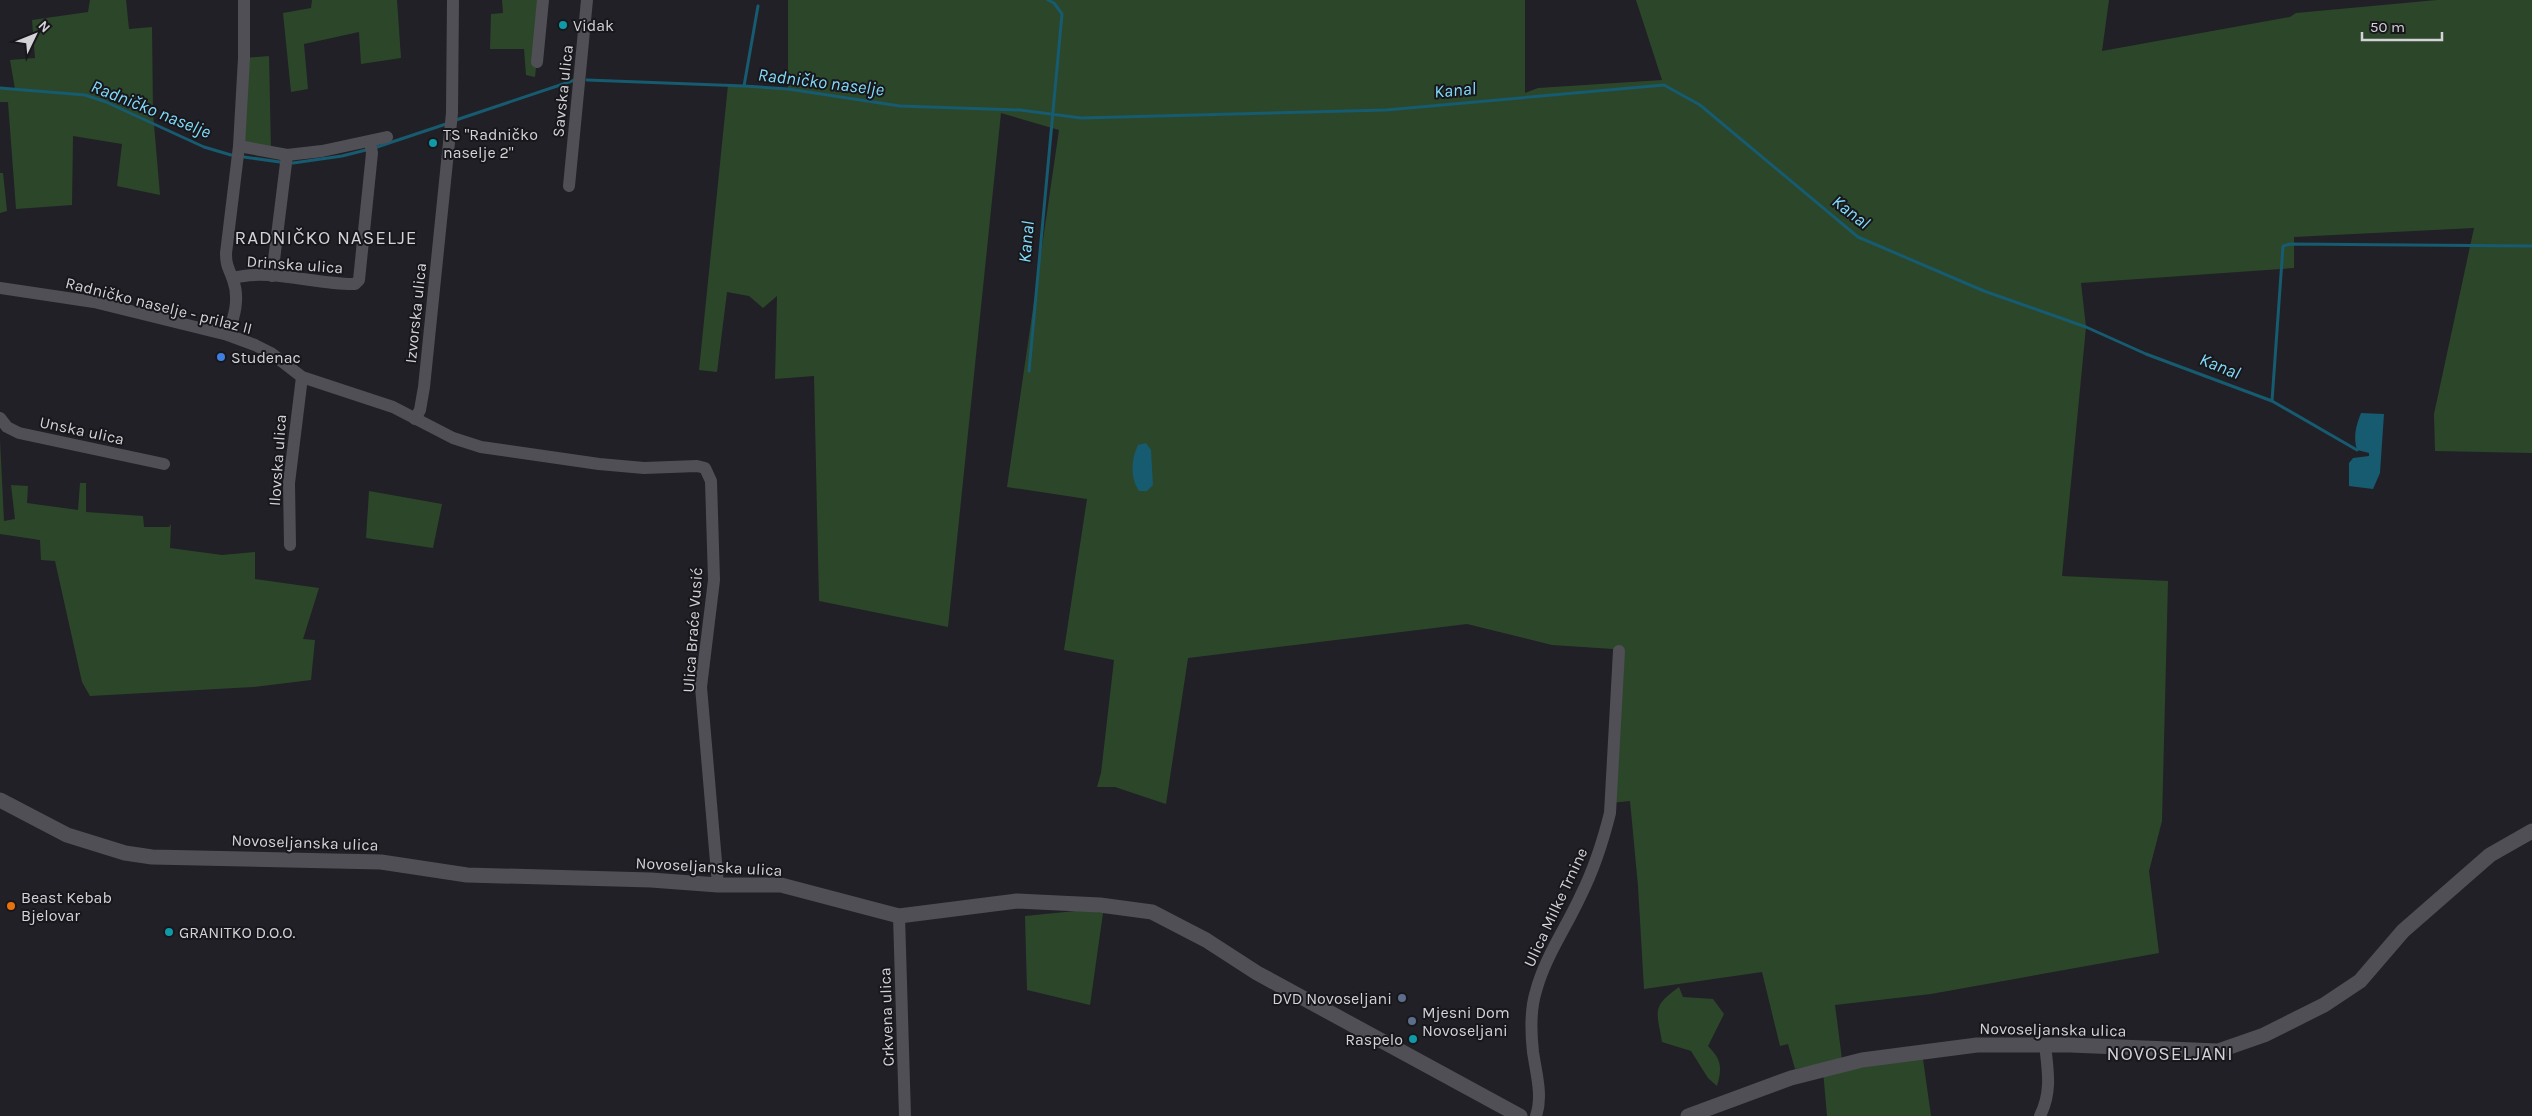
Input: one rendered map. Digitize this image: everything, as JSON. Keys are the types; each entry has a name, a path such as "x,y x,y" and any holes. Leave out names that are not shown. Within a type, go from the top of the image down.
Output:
{"main road":[{"name":"Novoseljanska ulica","path":"0,800 67,835 125,853 152,857 381,862 467,875 651,880 718,886 781,885 899,916 1017,901 1100,905 1152,912 1206,940 1257,973 1520,1116"},
{"name":"Novoseljanska ulica","path":"1688,1116 1791,1078 1862,1060 1977,1045 2045,1045 2218,1051 2264,1035 2324,1005 2360,981 2403,931 2490,855 2532,831"}],"street":[{"path":"228,335 235,313 236,292 233,278 226,267 226,253 240,146 244,58 244,0"},
{"name":"Izvorska ulica","path":"416,419 420,410 424,387 452,113 453,0"},
{"path":"537,62 543,0"},
{"name":"Savska ulica","path":"569,186 587,0"},
{"path":"240,146 287,155 322,151 387,137"},
{"name":"Drinska ulica","path":"233,278 244,275 272,276 338,284 355,284 359,280 372,153 370,142"},
{"path":"272,276 287,155"},
{"name":"Radničko naselje - prilaz II","path":"0,288 94,302 228,335 263,349 302,377 393,407 453,438 481,447 599,464 644,468 697,466 705,468"},
{"name":"Ilovska ulica","path":"290,545 289,483 302,377"},
{"name":"Unska ulica","path":"0,418 7,428 19,433 164,464"},
{"name":"Ulica Braće Vusić","path":"705,468 711,482 714,580 701,687 718,886"},
{"name":"Ulica Milke Trnine","path":"1536,1116 1539,1108 1533,1049 1535,993 1545,963 1582,894 1604,838 1610,813 1619,651"},
{"name":"Crkvena ulica","path":"899,916 905,1116"},
{"path":"2040,1116 2047,1102 2049,1087 2045,1045"}],"green space":[{"path":"90,0 126,0 129,29 152,27 153,113 160,195 117,186 122,144 73,136 72,205 16,209 8,102 0,102 0,88 15,89 10,60 35,58 32,20 88,12"},
{"path":"312,0 397,0 401,58 361,64 359,32 304,44 308,89 291,92 283,13 311,8"},
{"path":"502,0 543,0 535,77 526,75 524,49 490,49 491,14 503,13"},
{"path":"788,0 1525,0 1525,93 1538,88 1662,80 1636,0 2109,0 2102,51 2290,17 2296,13 2437,0 2532,0 2532,453 2435,451 2434,414 2474,228 2294,237 2294,268 2081,283 2086,327 2062,576 2168,581 2162,821 2149,871 2159,953 1931,994 1835,1005 1842,1059 1795,1069 1788,1044 1780,1046 1762,972 1644,989 1638,886 1630,801 1610,803 1613,649 1552,645 1467,624 1188,658 1166,804 1115,787 1097,787 1101,773 1114,660 1064,650 1087,499 1007,487 1059,130 1001,113 948,627 819,601 814,376 775,379 777,296 763,308 749,296 727,292 717,372 699,370 728,85 788,89"},
{"path":"269,56 271,152 239,146 244,58"},
{"path":"0,173 3,173 7,211 0,213"},
{"path":"0,440 4,521 15,519 11,485 28,486 27,503 78,510 80,483 86,483 86,512 143,516 144,527 169,527 171,524 170,548 222,555 255,552 255,579 319,588 303,639 315,640 311,680 253,687 90,696 82,682 55,561 41,560 40,540 0,534"},
{"path":"369,491 442,504 433,548 366,538"},
{"path":"1085,910 1103,913 1090,1005 1027,990 1025,916"},
{"path":"1679,987 1683,997 1713,999 1724,1014 1708,1046 1720,1064 1717,1086 1708,1078 1691,1051 1662,1042 1658,1010 1664,1000"},
{"path":"1922,1052 1931,1116 1827,1116 1823,1070"}],"water":[{"path":"2361,413 2384,414 2380,473 2373,489 2349,486 2349,463 2353,458 2369,456 2369,453 2357,450 2355,440"},
{"path":"1146,443 1151,450 1153,485 1147,491 1139,491 1134,480 1132,468 1138,445"}],"waterway":[{"name":"Kanal","path":"1029,371 1062,14 1054,3 1048,0"},
{"path":"744,86 758,6"},
{"name":"Radničko naselje","path":"456,120 575,80"},
{"name":"Kanal","path":"587,80 788,89 900,106 1020,110 1081,118 1386,110 1664,85 1700,105 1858,237 1984,291 2086,327 2146,354 2272,401 2283,246 2290,244 2532,246"},
{"name":"Radničko naselje","path":"0,88 85,95 106,102 204,147 231,155"},
{"name":"Radničko naselje","path":"377,147 446,124"},
{"name":"Radničko naselje","path":"293,163 342,156 366,150"},
{"name":"Radničko naselje","path":"244,157 280,162"},
{"path":"2272,401 2357,450"}],"place":[{"name":"Vidak","path":"563,25"},
{"name":"TS \"Radničko naselje 2\"","path":"433,143"},
{"name":"Studenac","path":"221,357"},
{"name":"Beast Kebab Bjelovar","path":"11,906"},
{"name":"GRANITKO D.O.O.","path":"169,932"},
{"name":"DVD Novoseljani","path":"1402,998"},
{"name":"Mjesni Dom Novoseljani","path":"1412,1021"},
{"name":"Raspelo","path":"1413,1039"}],"district":[{"name":"RADNIČKO NASELJE","path":"326,237"},
{"name":"NOVOSELJANI","path":"2170,1053"}]}
